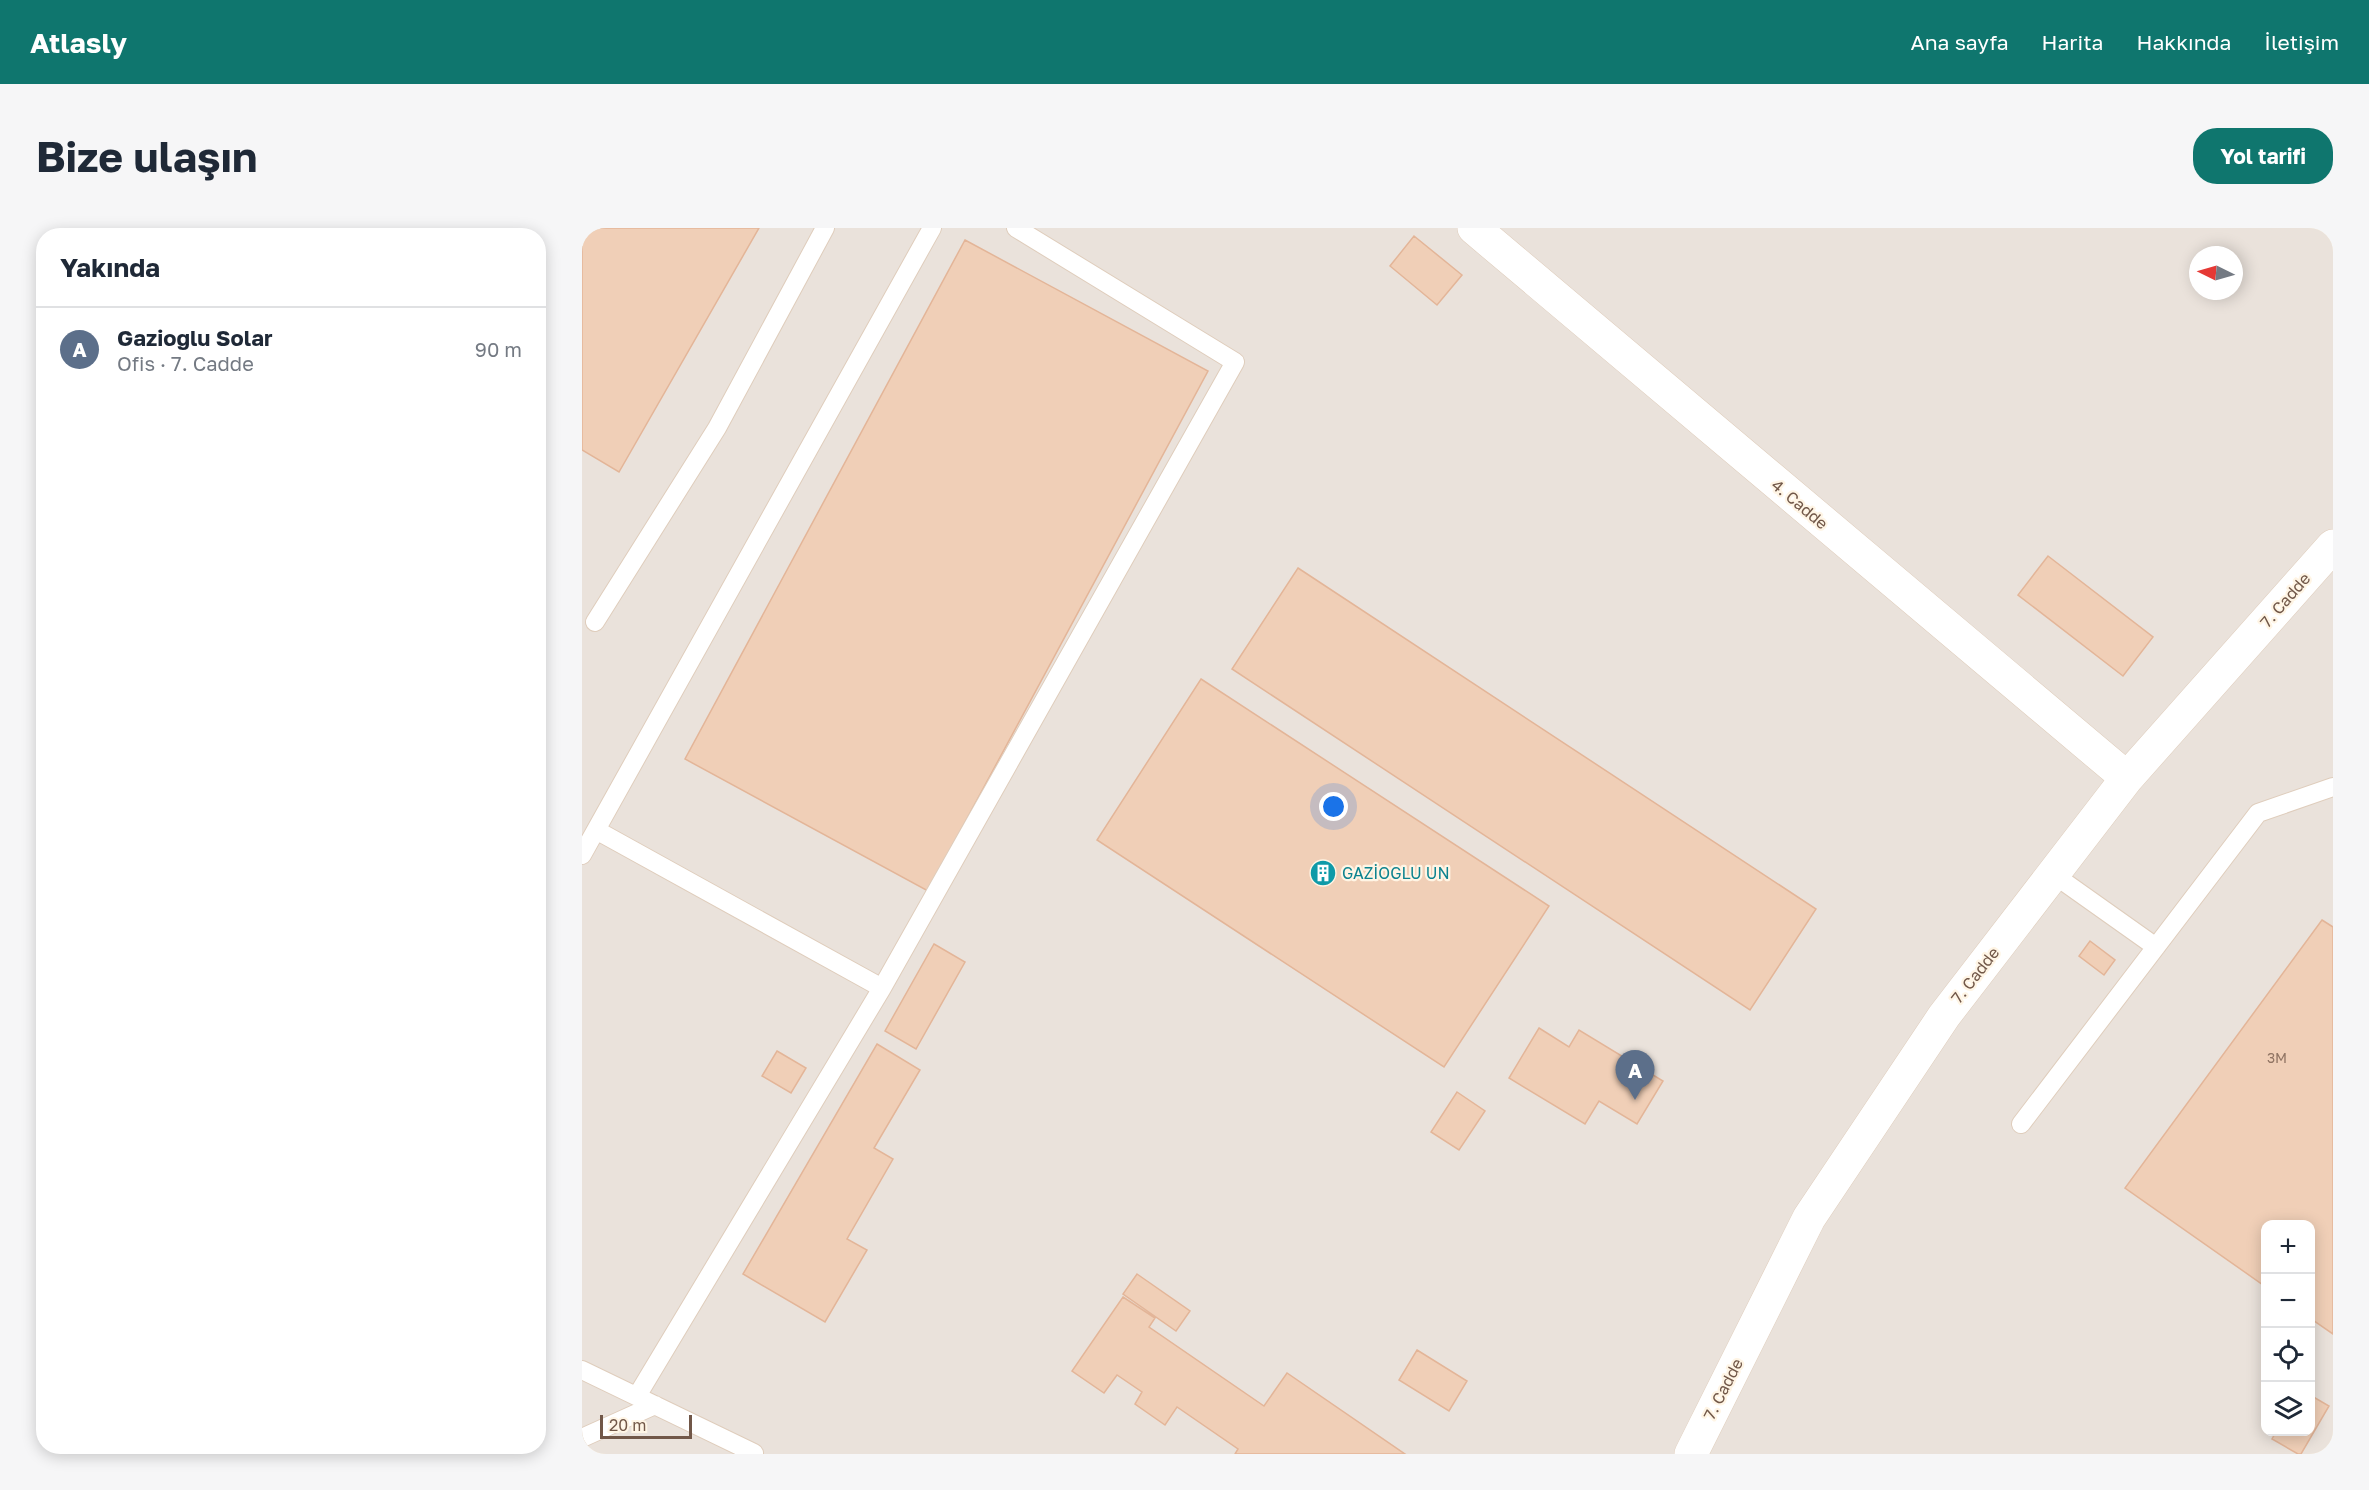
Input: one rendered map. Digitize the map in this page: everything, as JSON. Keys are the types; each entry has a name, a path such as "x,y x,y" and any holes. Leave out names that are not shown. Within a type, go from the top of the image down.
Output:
{"street":[{"name":"4. Cadde","path":"1474,228 2127,778"},
{"name":"7. Cadde","path":"1691,1454 1809,1218 1944,1016 2127,778 2333,546"}],"lane":[{"path":"595,622 717,428 825,228"},
{"path":"637,1396 882,988 1235,362 1016,228"},
{"path":"582,855 923,232"},
{"path":"2021,1124 2258,813 2333,788"},
{"path":"596,830 882,988"},
{"path":"2053,874 2156,947"},
{"path":"582,1370 754,1453"},
{"path":"582,1438 655,1405"}],"shaded area":[{"path":"582,228 2333,228 2333,1454 582,1454"}],"building":[{"path":"582,228 759,228 619,472 582,450"},
{"path":"1414,236 1462,275 1437,305 1390,266"},
{"path":"965,240 1208,371 928,891 685,759"},
{"path":"2048,556 2153,637 2123,676 2018,595"},
{"path":"1298,568 1816,909 1750,1010 1232,669"},
{"name":"GAZİOĞLU UN","path":"1201,679 1549,906 1444,1067 1097,840"},
{"path":"2322,920 2333,927 2333,1334 2315,1321 2315,1220 2261,1220 2261,1283 2125,1188"},
{"path":"2090,941 2115,960 2104,975 2079,956"},
{"path":"934,944 965,962 916,1049 885,1031"},
{"path":"1539,1028 1569,1047 1579,1030 1663,1081 1637,1124 1599,1101 1585,1124 1509,1078"},
{"path":"877,1044 920,1070 874,1148 893,1159 847,1239 867,1250 825,1322 743,1274"},
{"path":"777,1051 806,1068 791,1093 762,1076"},
{"path":"1457,1092 1485,1111 1459,1150 1431,1132"},
{"path":"1137,1274 1190,1311 1176,1331 1123,1294"},
{"path":"1123,1297 1155,1318 1149,1327 1264,1406 1287,1373 1405,1454 1235,1454 1238,1449 1177,1407 1165,1425 1135,1404 1142,1392 1117,1375 1104,1393 1072,1371"},
{"path":"1417,1350 1467,1381 1449,1411 1399,1380"},
{"path":"2315,1398 2329,1406 2315,1430"},
{"path":"2274,1436 2312,1436 2301,1454 2272,1439"}],"place":[{"name":"GAZİOĞLU UN","path":"1323,873"},
{"name":"Gazioğlu Solar","path":"1635,1100"}]}
